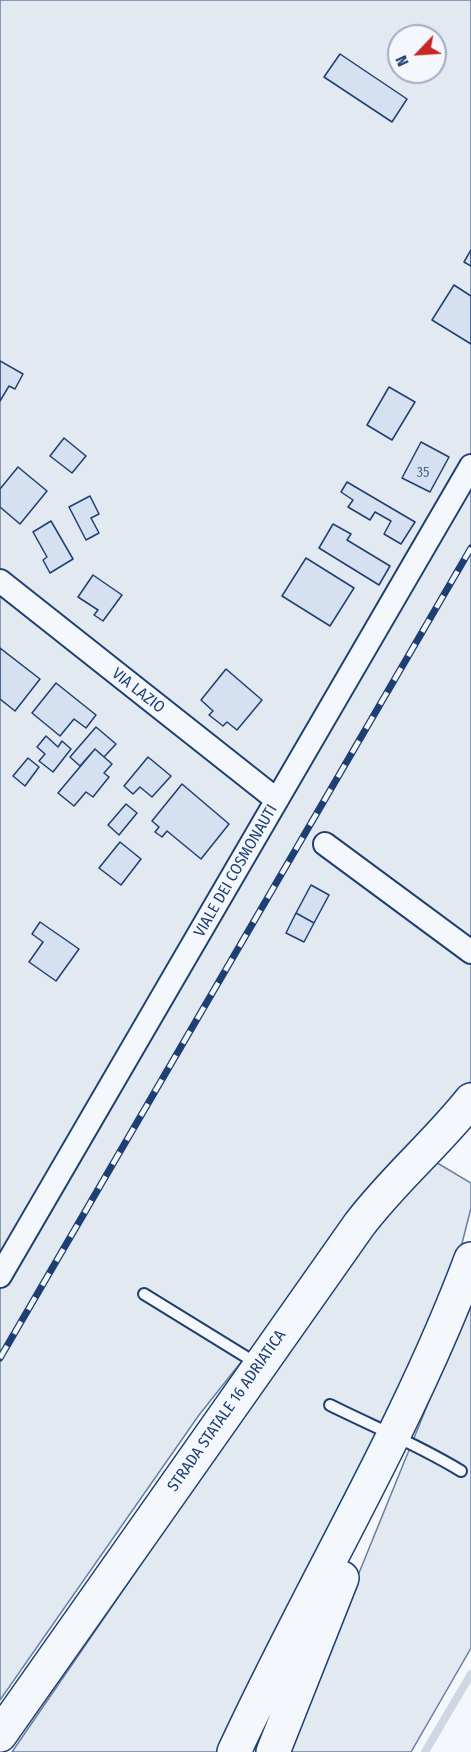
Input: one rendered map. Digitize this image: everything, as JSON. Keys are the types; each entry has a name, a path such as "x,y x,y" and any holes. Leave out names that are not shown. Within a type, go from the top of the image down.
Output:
{"main road":[{"name":"STRADA STATALE 16 ADRIATICA","path":"0,1735 259,1365 380,1198 456,1119 471,1100"},
{"path":"234,1752 394,1436 456,1299 471,1259"},
{"path":"273,1752 367,1517 394,1436"}],"street":[{"name":"VIALE DEI COSMONAUTI","path":"0,1276 471,466"},
{"name":"VIA LAZIO","path":"0,581 277,800"},
{"path":"325,844 471,952"}],"lane":[{"path":"144,1294 259,1365"},
{"path":"330,1405 429,1451 461,1471"}],"shaded area":[{"path":"0,0 471,0 471,1081 199,1415 0,1700"},
{"path":"434,1161 471,1183 471,1208 457,1263 392,1404 220,1752 12,1752 368,1234"},
{"path":"471,1298 471,1648 411,1752 283,1752 328,1649"}],"building":[{"path":"340,54 407,99 392,122 324,77"},
{"path":"471,250 471,266 464,262"},
{"path":"454,285 471,296 471,344 432,320"},
{"path":"0,361 23,374 15,389 9,386 0,401"},
{"path":"389,387 415,402 392,440 367,425"},
{"path":"64,438 86,456 72,473 50,456"},
{"path":"421,442 449,457 430,492 402,478"},
{"path":"18,467 47,491 20,524 0,507 0,489"},
{"path":"347,482 415,522 401,544 384,534 391,521 375,512 370,520 348,507 353,500 341,492"},
{"path":"90,496 99,514 91,518 99,533 86,540 69,507"},
{"path":"51,521 73,559 50,573 43,560 47,557 33,532"},
{"path":"333,524 351,534 347,540 390,566 379,585 319,548"},
{"path":"306,558 354,588 330,626 282,596"},
{"path":"93,575 122,595 103,621 94,615 98,610 78,597"},
{"path":"0,648 40,679 15,711 0,699"},
{"path":"226,669 262,700 237,730 227,722 223,726 209,715 213,711 201,700"},
{"path":"56,683 96,715 86,728 74,719 60,736 32,713"},
{"path":"96,727 116,744 104,757 95,749 80,766 70,757"},
{"path":"46,736 58,747 62,741 71,749 53,772 39,761 45,754 37,747"},
{"path":"95,749 112,764 104,773 109,777 93,797 86,792 74,806 58,793"},
{"path":"148,757 171,776 152,797 140,787 133,794 124,786"},
{"path":"28,758 39,767 25,786 13,776"},
{"path":"182,784 229,824 201,859 167,831 162,837 155,832 159,827 152,821"},
{"path":"126,804 137,813 119,835 108,825"},
{"path":"120,842 141,859 121,885 99,868"},
{"path":"311,885 329,895 314,923 296,913"},
{"path":"296,913 314,923 304,942 286,933"},
{"path":"40,922 79,949 56,981 29,962 43,942 32,934"}],"waterway":[{"path":"425,1752 471,1674"}],"railway":[{"path":"0,1358 471,548"}]}
